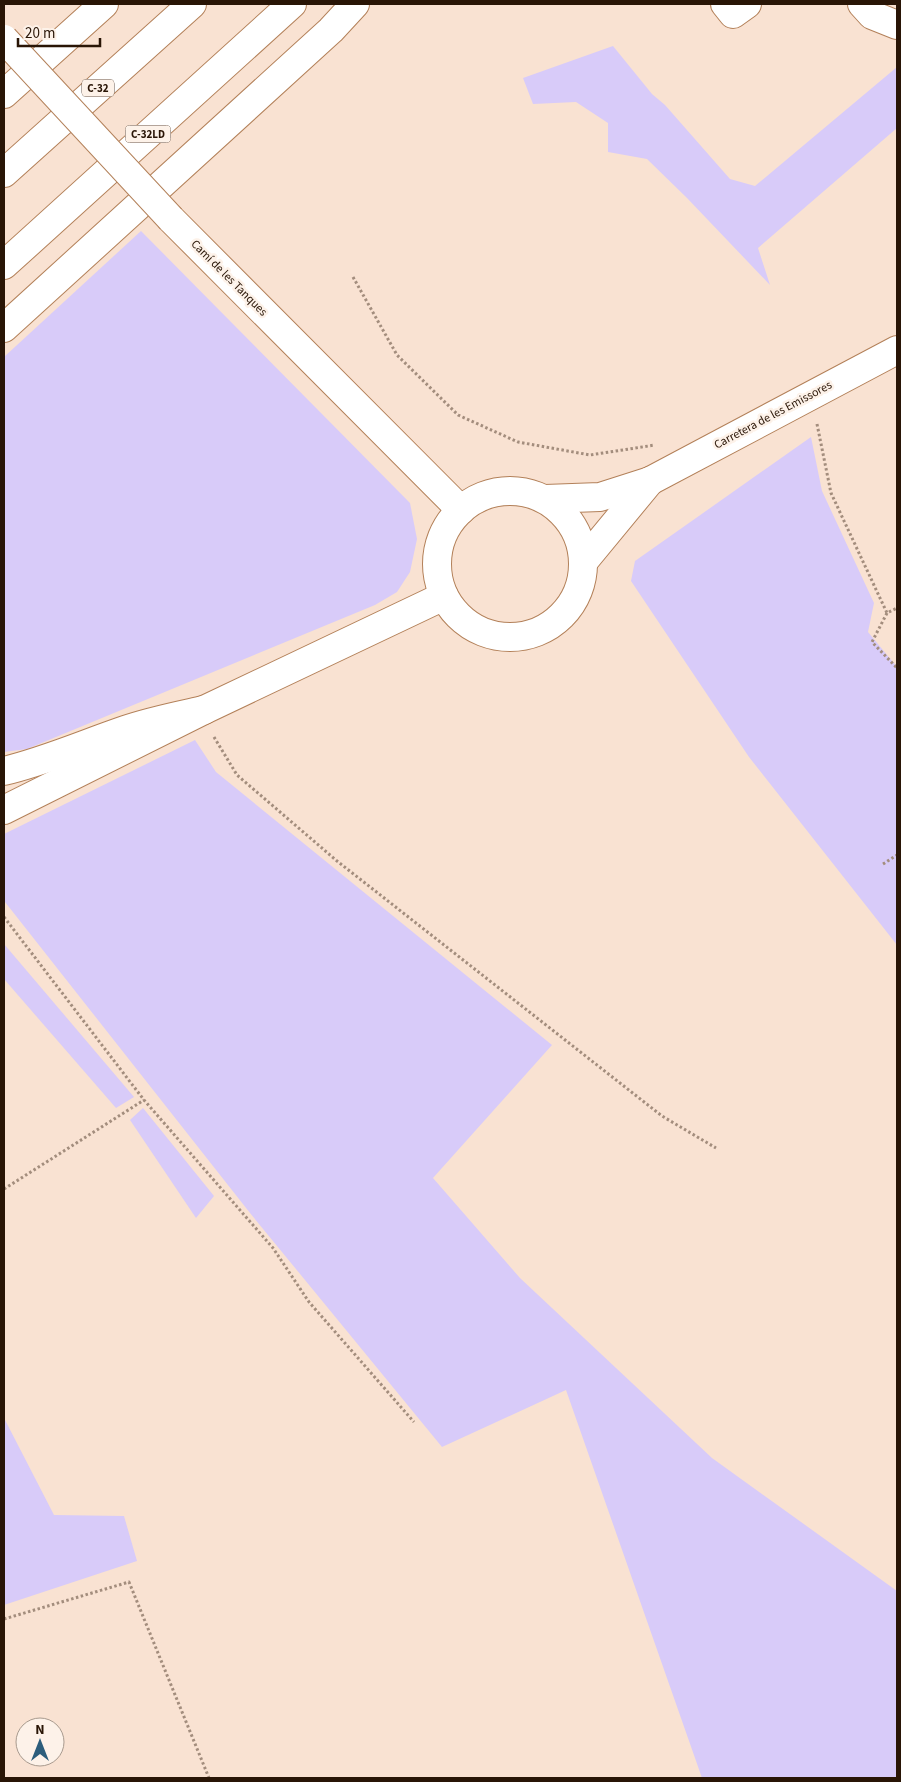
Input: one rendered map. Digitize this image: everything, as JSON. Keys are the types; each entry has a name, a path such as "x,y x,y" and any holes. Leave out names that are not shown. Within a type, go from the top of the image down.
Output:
{"main road":[{"path":"4,94 104,4"},
{"name":"C-32","path":"4,173 192,4"},
{"name":"C-32LD","path":"4,265 292,4"},
{"path":"4,328 331,30 355,4"},
{"path":"725,4 733,14 747,4"},
{"path":"862,4 872,15 897,25"},
{"name":"Camí de les Tanques","path":"4,39 171,219 460,510"},
{"name":"Carretera de les Emissores","path":"650,481 897,350"},
{"path":"545,500 600,497 650,481"},
{"path":"584,561 650,481"},
{"path":"516,491 531,494 545,500 568,519 582,546 584,561 583,577 578,593 569,608 558,620 544,630 512,638 495,636 479,631 453,611 444,596 439,582 438,550 446,529 460,510 486,495 516,491"},
{"path":"4,810 204,710 444,596"},
{"path":"4,771 67,753 126,730 162,719 204,710"}],"path":[{"path":"353,277 397,355 458,415 518,442 590,455 656,445"},
{"path":"812,395 831,493 887,613"},
{"path":"897,608 887,613 872,642 897,668"},
{"path":"204,710 216,743 237,775 337,861 662,1116 716,1148"},
{"path":"883,864 897,856"},
{"path":"4,917 144,1100 273,1248 309,1302 414,1422"},
{"path":"4,1189 144,1100"},
{"path":"4,1619 129,1582 209,1778"}],"shaded area":[{"path":"613,46 652,94 665,105 730,179 755,186 897,67 897,128 758,248 770,285 647,159 608,152 608,123 576,102 533,104 523,78"},
{"path":"141,231 410,503 417,539 410,572 397,592 375,605 27,749 4,752 4,357"},
{"path":"811,437 822,491 874,603 868,632 897,667 897,945 749,757 631,581 635,561"},
{"path":"195,740 216,772 552,1045 433,1178 520,1278 712,1458 897,1591 897,1778 702,1778 566,1390 442,1447 250,1213 5,902 4,834"},
{"path":"4,944 134,1097 116,1108 4,979"},
{"path":"143,1108 214,1196 196,1218 130,1120"},
{"path":"4,1418 54,1515 124,1516 137,1561 4,1605"}]}
